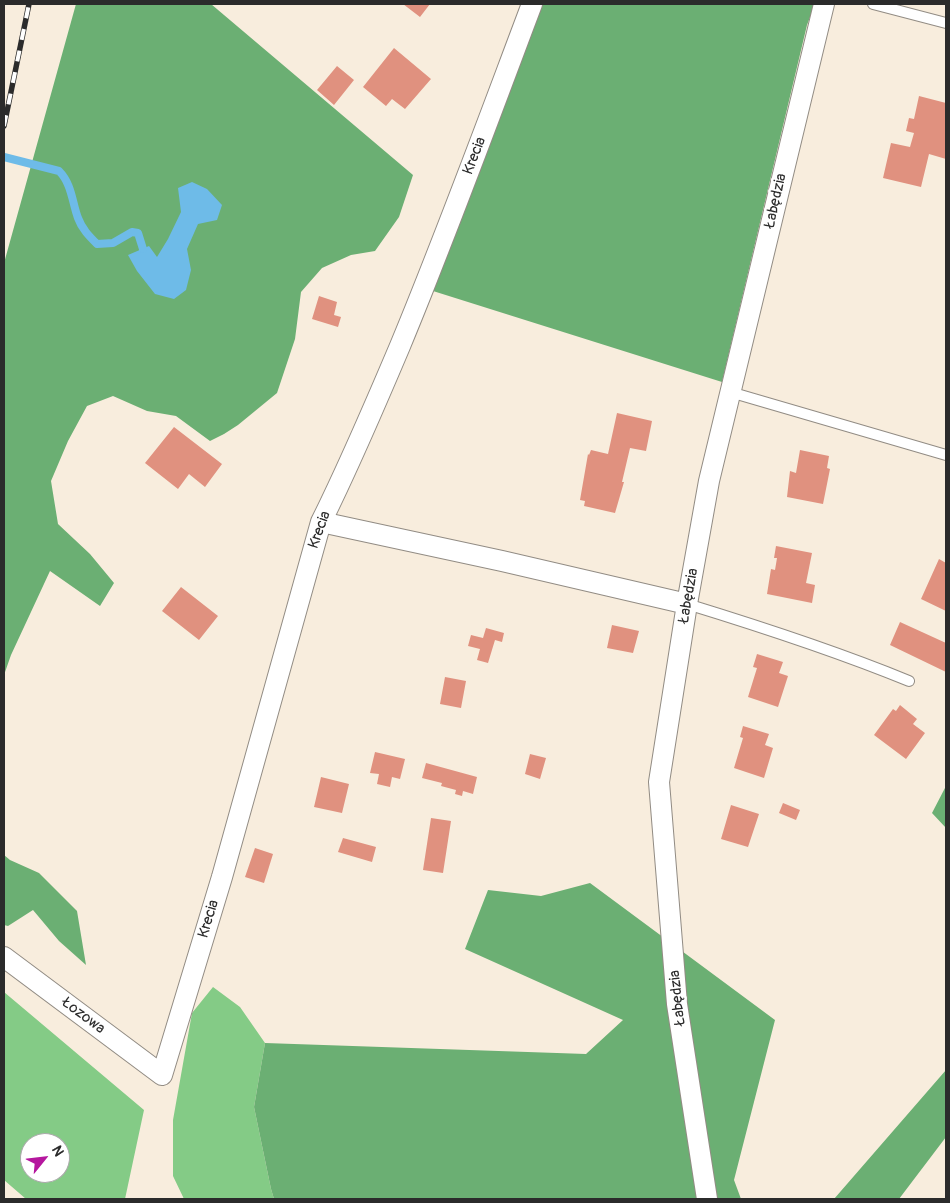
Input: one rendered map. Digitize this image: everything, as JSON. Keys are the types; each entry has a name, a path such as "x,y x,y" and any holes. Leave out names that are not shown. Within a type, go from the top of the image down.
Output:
{"street":[{"name":"Krecia","path":"162,1075 222,877 321,522 364,432 443,243 532,4"},
{"name":"Łabędzia","path":"707,1199 677,1004 659,782 687,604 709,481 824,4"},
{"path":"321,522 502,561 687,604"},
{"name":"Łozowa","path":"4,957 162,1075"}],"lane":[{"path":"873,4 946,23"},
{"path":"730,392 946,454"},
{"path":"687,604 771,629 852,658 908,681"}],"green space":[{"path":"76,4 211,4 413,175 399,217 375,251 351,255 322,268 301,292 295,339 277,393 238,425 210,441 176,416 147,411 113,396 87,406 68,441 51,481 58,524 90,554 114,583 100,606 50,571 11,655 4,675 4,263"},
{"path":"543,4 815,4 807,25 722,382 433,291"},
{"path":"946,786 946,828 932,813"},
{"path":"4,855 10,860 39,873 77,911 86,965 59,941 33,910 8,926 4,925"},
{"path":"590,883 775,1020 734,1180 741,1199 274,1199 254,1107 265,1043 586,1054 623,1020 465,949 488,890 541,896"},
{"path":"213,987 240,1007 265,1043 254,1107 274,1199 184,1199 173,1176 173,1120 192,1013"},
{"path":"4,992 144,1110 125,1199 26,1199 4,1180"},
{"path":"946,1070 946,1137 899,1199 834,1199"}],"water":[{"path":"192,182 207,189 222,205 217,220 198,224 187,249 191,270 186,290 174,299 155,294 137,271 128,255 149,246 157,257 181,212 178,188"}],"building":[{"path":"403,4 430,4 420,17"},
{"path":"394,48 431,79 405,109 392,99 386,106 363,87"},
{"path":"337,66 354,80 334,105 317,90"},
{"path":"919,96 946,103 946,159 929,154 921,187 883,178 891,143 910,147 914,133 906,131 909,118 914,119"},
{"path":"319,296 337,302 334,315 341,317 338,327 312,319"},
{"path":"617,413 652,421 646,451 630,448 622,482 624,482 615,513 584,506 585,501 580,500 588,454 591,450 608,454"},
{"path":"174,427 222,464 205,487 189,474 178,489 145,463"},
{"path":"800,450 829,456 827,468 830,469 823,504 787,497 790,471 796,473"},
{"path":"776,546 812,553 806,583 815,585 812,603 767,594 771,569 775,570"},
{"path":"939,559 946,563 946,611 921,599"},
{"path":"181,587 218,616 199,640 162,611"},
{"path":"900,622 946,643 946,672 890,645"},
{"path":"612,625 639,631 633,653 607,648"},
{"path":"486,628 504,633 502,642 495,640 488,663 477,660 480,649 468,646 471,635 483,638"},
{"path":"757,654 783,662 779,673 788,676 778,707 748,697 757,668 753,667"},
{"path":"445,677 466,681 461,708 440,704"},
{"path":"900,705 917,719 913,724 925,733 906,759 874,735 893,709 896,711"},
{"path":"743,726 769,734 765,745 773,748 764,778 734,768 743,738 740,737"},
{"path":"375,752 405,759 400,779 392,777 390,787 377,784 379,774 370,773"},
{"path":"530,754 546,758 540,779 525,774"},
{"path":"426,763 477,777 473,794 463,791 462,796 455,794 456,790 441,786 442,783 422,778"},
{"path":"321,777 349,784 342,813 314,807"},
{"path":"783,803 800,810 796,820 779,813"},
{"path":"731,805 759,814 748,847 721,839"},
{"path":"431,818 451,821 443,873 423,870"},
{"path":"343,838 376,847 372,862 338,852"},
{"path":"255,848 273,854 264,883 245,877"}],"waterway":[{"path":"4,157 59,171 67,182 80,222 97,244 113,243 132,232 138,233 143,249"}],"railway":[{"path":"4,126 29,4"}]}
